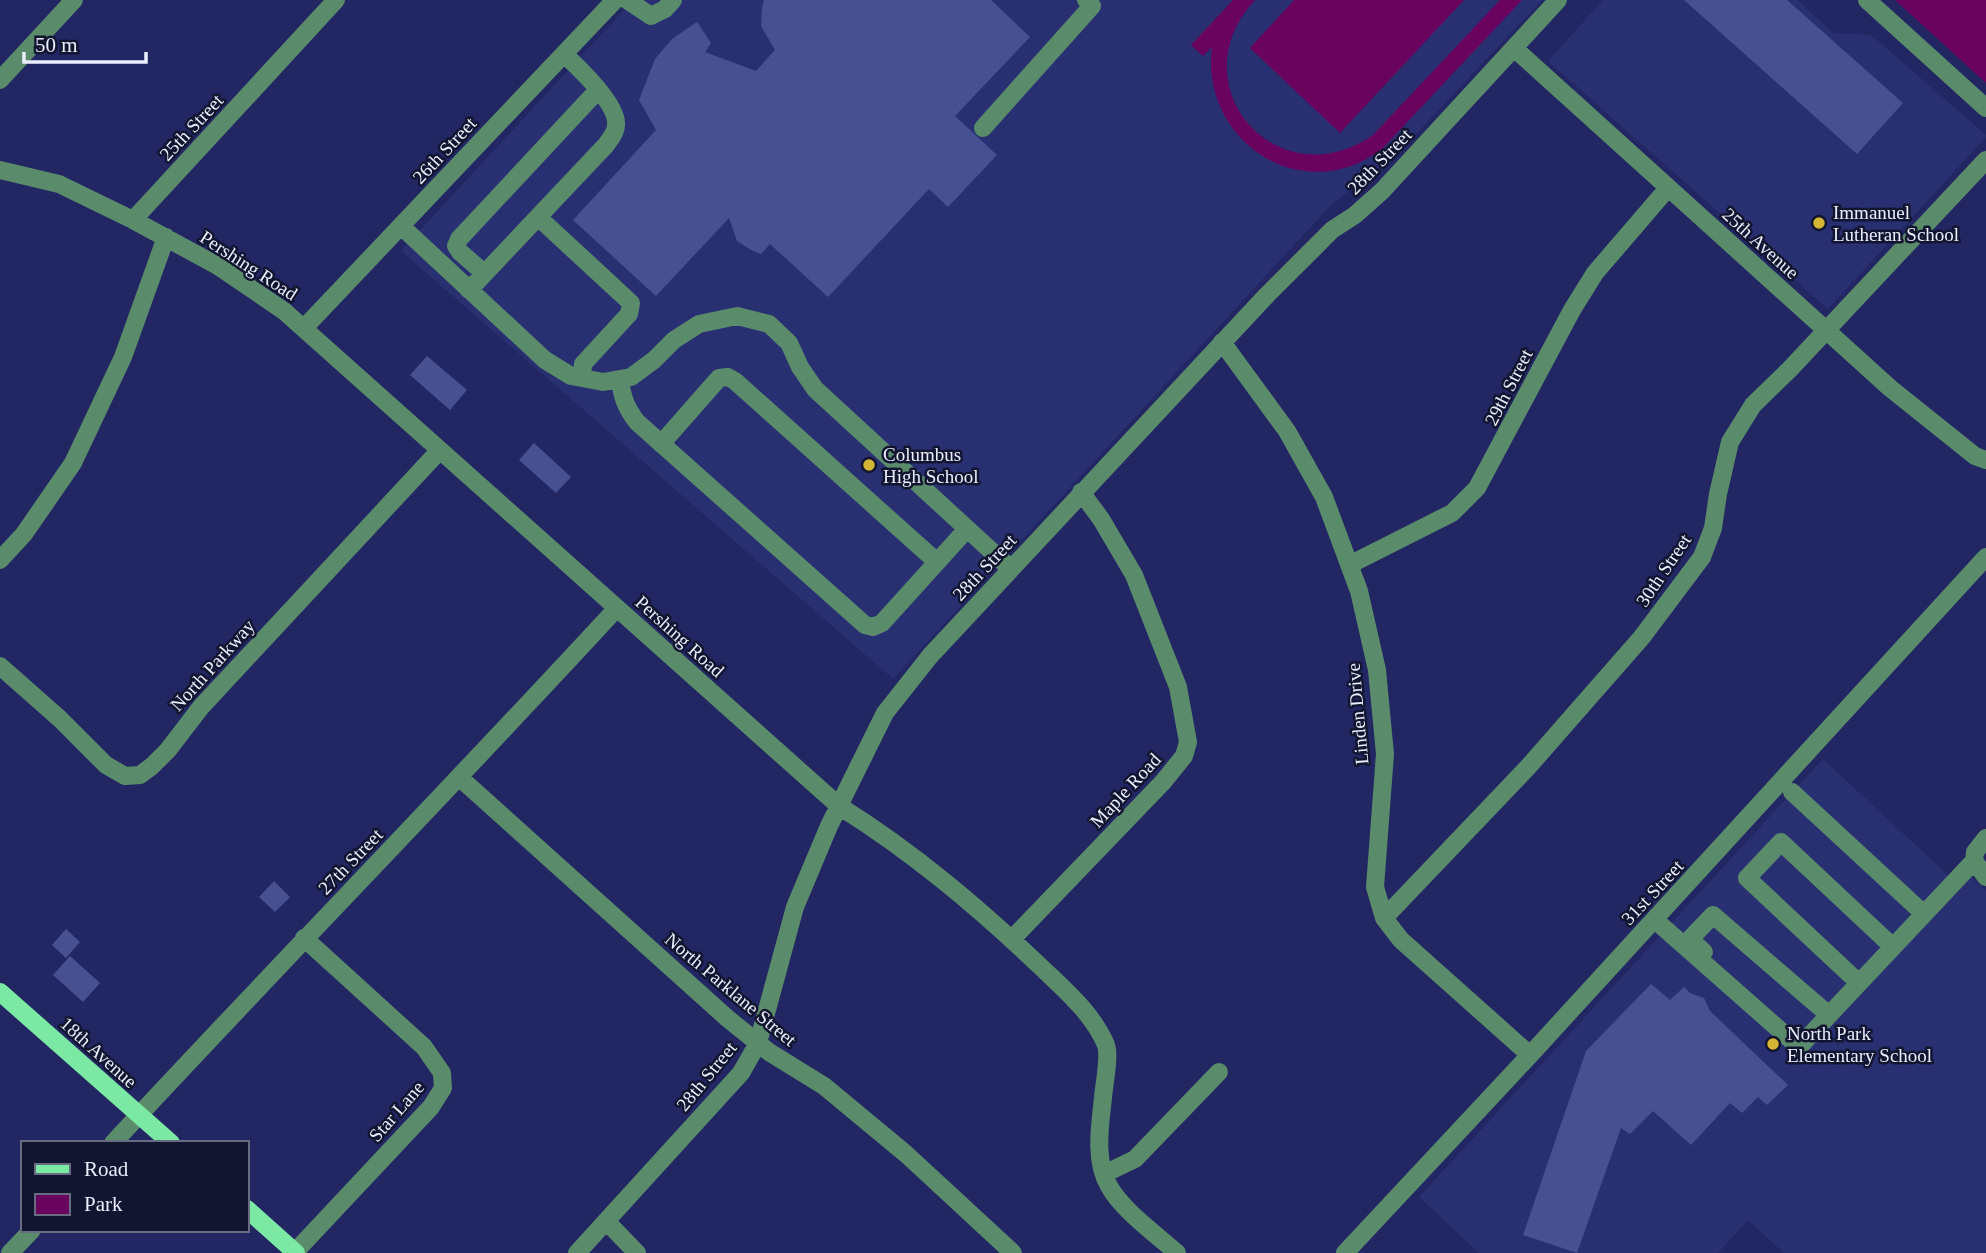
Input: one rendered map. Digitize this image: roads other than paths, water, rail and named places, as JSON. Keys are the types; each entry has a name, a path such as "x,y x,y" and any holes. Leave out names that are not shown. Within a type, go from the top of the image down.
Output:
{"main road":[{"name":"18th Avenue","path":"0,992 169,1141"},
{"path":"248,1210 296,1252"}],"street":[{"path":"0,80 74,0"},
{"name":"25th Street","path":"133,220 336,0"},
{"name":"26th Street","path":"304,328 615,0"},
{"path":"627,0 651,16 665,9 673,0"},
{"path":"983,128 1093,6 1086,0"},
{"name":"28th Street","path":"577,1253 741,1073 758,1043 795,907 839,806 885,713 930,656 1222,342 1332,230 1356,215 1382,191 1558,0"},
{"path":"1867,0 1986,108"},
{"name":"25th Avenue","path":"1514,48 1890,388 1975,456 1986,460"},
{"path":"469,290 606,145 617,129 616,117 590,77 564,54"},
{"path":"484,273 460,252 456,246 459,239 598,90"},
{"name":"30th Street","path":"1384,918 1529,766 1650,627 1702,557 1713,528 1730,442 1753,405 1986,160"},
{"name":"Pershing Road","path":"0,170 59,184 133,220 218,266 284,310 839,806 915,857 1012,939 1077,1002 1098,1028 1108,1049 1100,1134 1104,1174 1109,1186 1123,1204 1177,1253"},
{"name":"29th Street","path":"1349,565 1452,513 1477,488 1572,310 1595,273 1668,188"},
{"path":"538,217 631,303 629,314 583,364 582,379"},
{"path":"401,226 545,360 570,376 603,382 631,377 654,360 674,340 699,324 737,316 769,324 789,343 800,367 815,389 1011,569"},
{"path":"0,560 24,534 73,463 123,357 166,237"},
{"name":"Linden Drive","path":"1222,342 1287,431 1324,497 1359,591 1378,682 1385,754 1374,887 1384,918 1401,940 1530,1055"},
{"path":"661,444 719,379 728,377 937,562"},
{"path":"620,379 627,410 637,422 865,625 873,628 882,623 967,529"},
{"name":"North Parkway","path":"0,666 60,719 106,765 124,776 140,775 168,750 196,712 440,450"},
{"name":"Maple Road","path":"1012,939 1163,782 1184,756 1188,742 1178,687 1134,575 1101,519 1081,492"},
{"name":"31st Street","path":"1345,1253 1986,557"},
{"name":"27th Street","path":"115,1141 304,938 460,778 617,608"},
{"name":"North Parklane Street","path":"460,778 727,1018 758,1043 824,1086 896,1145 1013,1253"},
{"path":"1792,792 1924,914"},
{"path":"1654,920 1799,1047 1974,861 1975,852 1986,838"},
{"path":"1859,983 1747,878 1782,842 1893,947"},
{"path":"1974,861 1986,877"},
{"path":"1787,1037 1791,1033 1690,939 1713,915 1829,1016"},
{"name":"Star Lane","path":"296,1252 431,1107 443,1088 442,1073 424,1047 304,938"},
{"path":"1104,1174 1135,1159 1219,1072"},
{"path":"606,1221 637,1253"},
{"path":"10,1253 30,1232"}],"place":[{"name":"Immanuel Lutheran School","path":"1819,223"},
{"name":"Columbus High School","path":"869,465"},
{"name":"North Park Elementary School","path":"1773,1044"}]}
